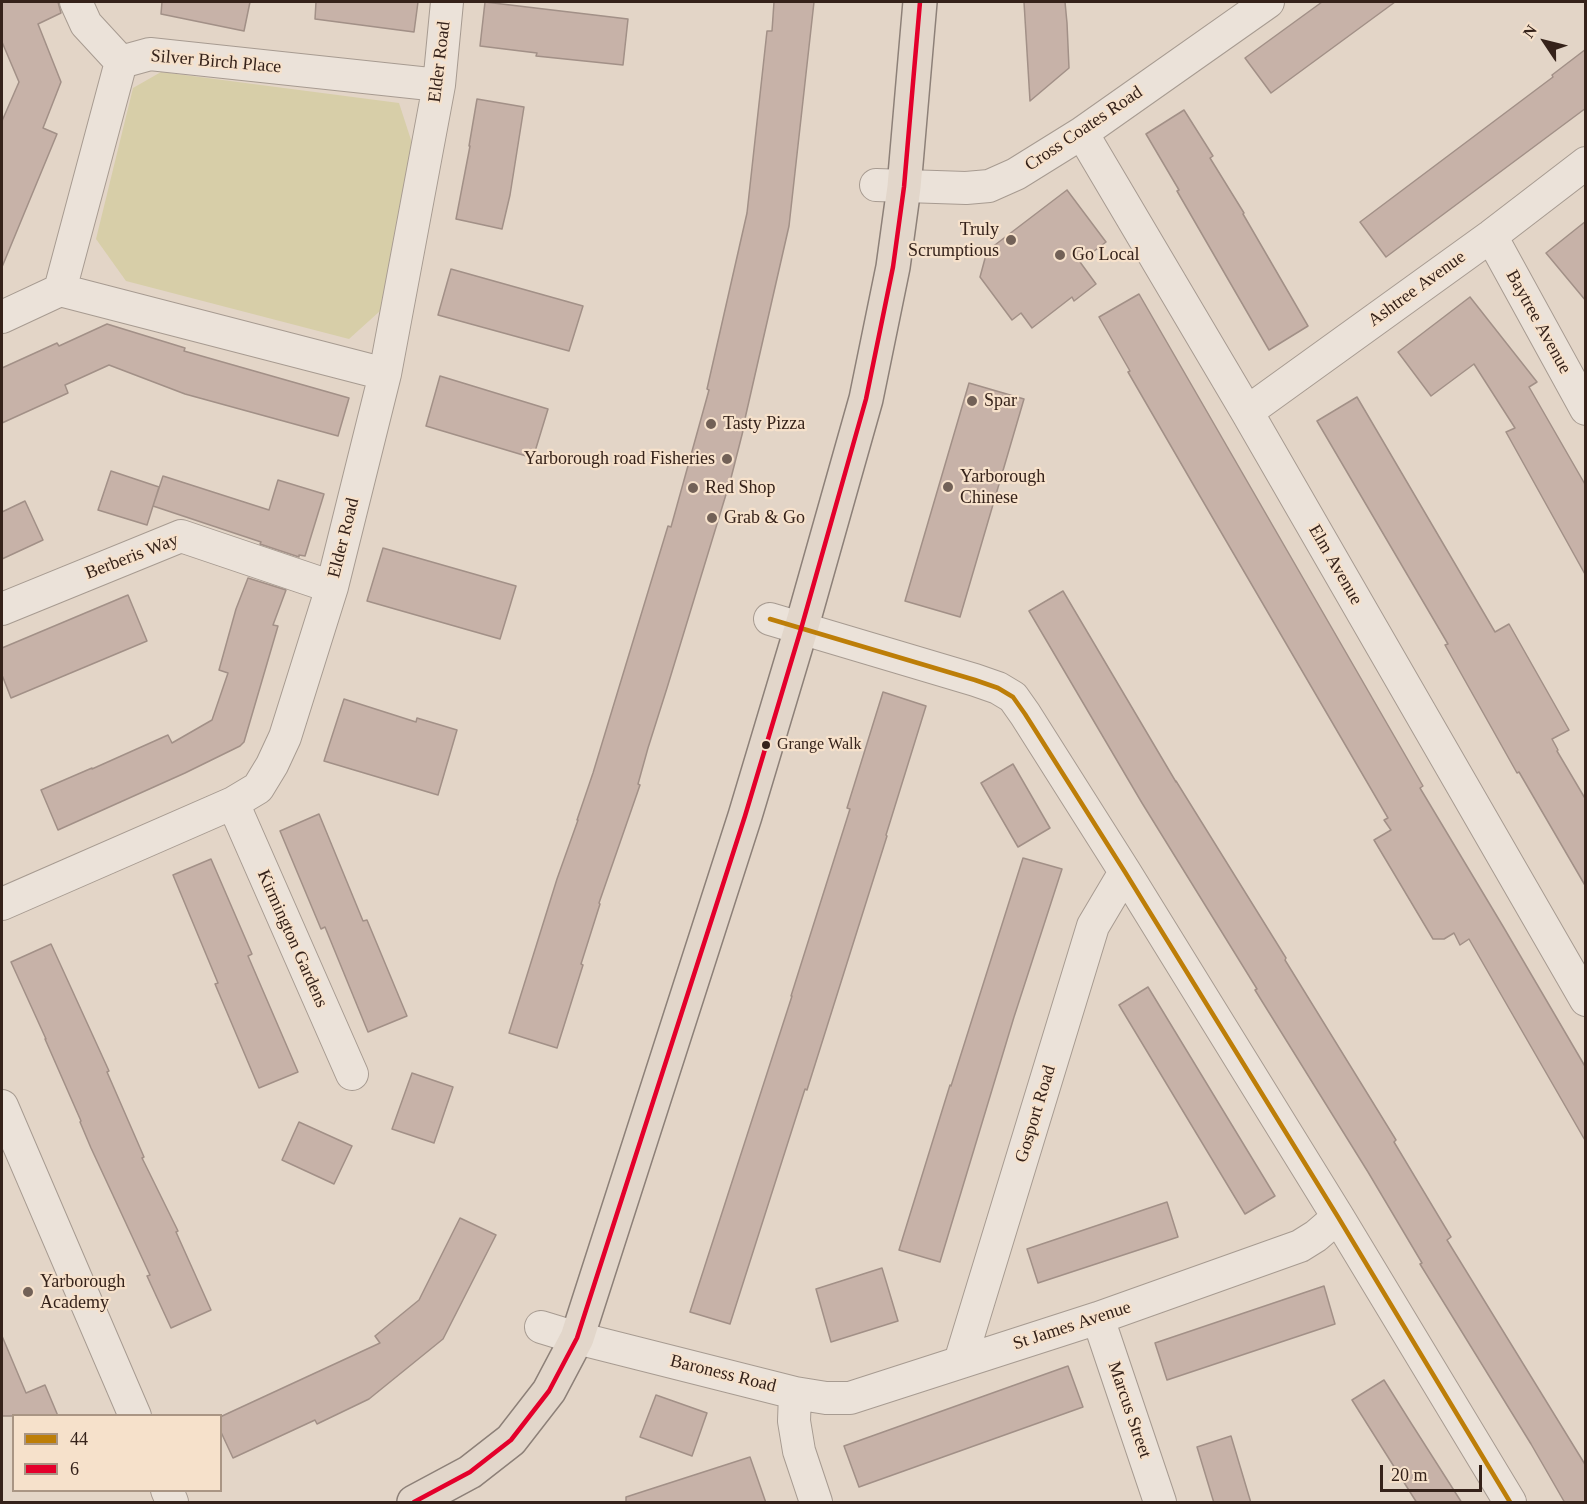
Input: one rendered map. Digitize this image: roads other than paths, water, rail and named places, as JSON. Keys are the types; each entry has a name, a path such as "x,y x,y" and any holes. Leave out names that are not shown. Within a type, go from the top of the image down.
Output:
{"main road":[{"path":"414,1503 470,1472 510,1440 549,1391 577,1338 730,861 801,629 866,399 894,267 890,186 920,2"}],"street":[{"path":"60,290 121,62 86,24 76,2"},
{"name":"Elder Road","path":"2,904 232,803 258,788 272,765 285,737 332,587 385,374 439,85 447,2"},
{"name":"Cross Coates Road","path":"890,186 966,188 989,186 1016,174 1082,133 1268,2"},
{"name":"Silver Birch Place","path":"121,62 150,54 439,85"},
{"name":"Elm Avenue","path":"1082,133 1247,412 1586,1000"},
{"name":"Ashtree Avenue","path":"1247,412 1491,236 1586,163"},
{"name":"Baytree Avenue","path":"1491,236 1586,409"},
{"path":"2,317 60,290 385,374"},
{"name":"Berberis Way","path":"2,609 181,536 332,587"},
{"path":"770,619 975,680 998,688 1013,698 1125,872 1338,1217 1510,1503"},
{"name":"Kirmington Gardens","path":"232,803 352,1074"},
{"name":"Gosport Road","path":"960,1362 1093,926 1125,872"},
{"path":"2,1106 134,1414"},
{"name":"St James Avenue","path":"795,1393 826,1398 850,1398 1098,1318 1300,1246 1338,1217"},
{"name":"Marcus Street","path":"1098,1318 1160,1503"},
{"name":"Baroness Road","path":"541,1327 795,1393 794,1421 799,1451 816,1503"}],"place":[{"name":"Truly Scrumptious","path":"1011,240"},
{"name":"Go Local","path":"1060,255"},
{"name":"Spar","path":"972,401"},
{"name":"Tasty Pizza","path":"711,424"},
{"name":"Yarborough road Fisheries","path":"727,459"},
{"name":"Yarborough Chinese","path":"948,487"},
{"name":"Red Shop","path":"693,488"},
{"name":"Grab & Go","path":"712,518"},
{"name":"Grange Walk","path":"766,745"},
{"name":"Yarborough Academy","path":"28,1292"}]}
